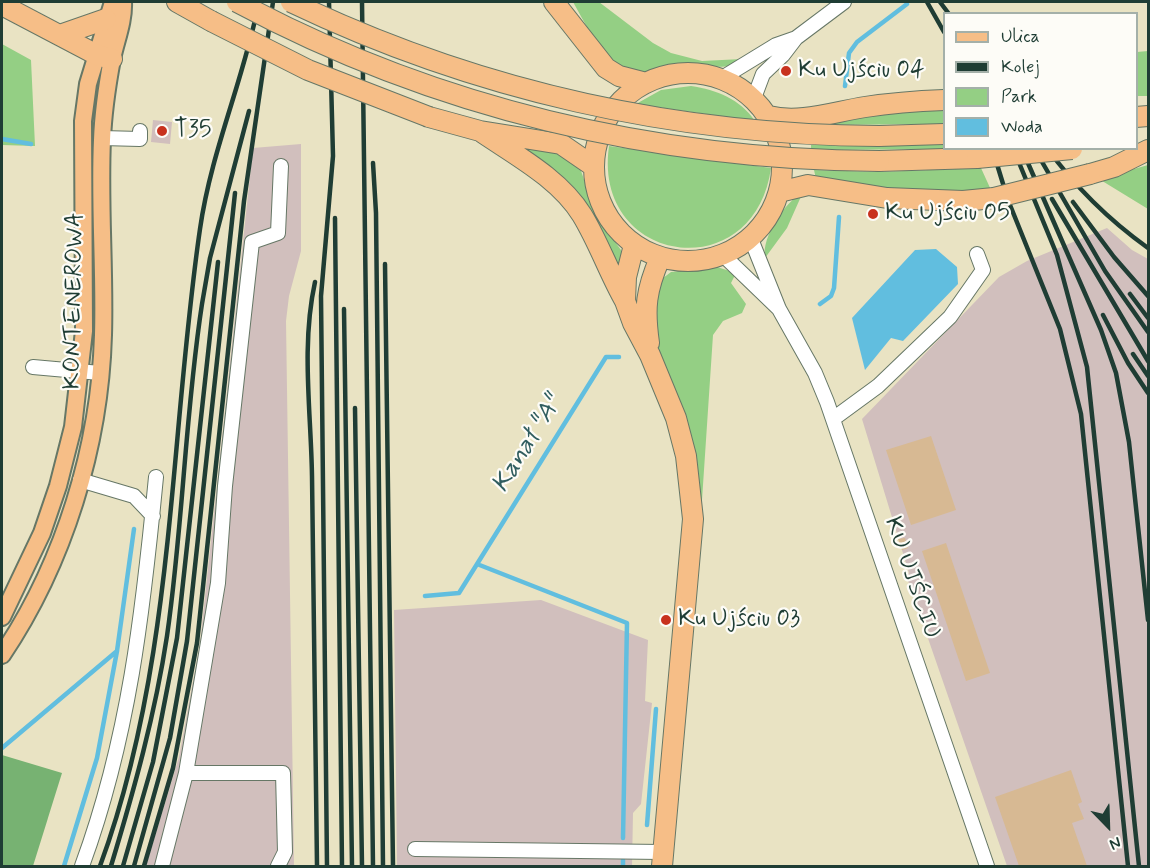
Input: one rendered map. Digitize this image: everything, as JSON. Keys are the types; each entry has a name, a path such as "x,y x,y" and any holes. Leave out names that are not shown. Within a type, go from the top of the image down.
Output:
{"highway":[{"path":"177,2 308,70 429,117 480,131 561,144 593,166"},
{"path":"237,2 366,62 487,105 557,124 676,147 730,154 825,161 977,158 1065,150"},
{"path":"291,2 422,57 525,90 598,107 737,129 879,136 943,134"},
{"path":"554,2 606,68 619,76 646,83"},
{"path":"2,5 105,57"},
{"path":"60,35 110,10"},
{"path":"687,73 722,78 754,98 768,116 780,148 782,164 779,192 770,214 751,239 723,255 694,262 660,258 634,245 610,219 601,201 593,166 601,130 607,118 624,98 646,83 687,73"},
{"path":"768,116 782,120 798,119 868,106 943,100"},
{"path":"480,131 558,186 581,213 650,355 676,418 686,456 693,519 662,859"},
{"path":"779,192 808,185 887,198 963,201 994,198 1114,167 1149,150"},
{"path":"625,301 626,276 634,245"},
{"path":"650,355 645,318 646,293 660,258"}],"main road":[{"name":"KONTENEROWA","path":"2,617 29,564 55,496 73,427 81,371 85,284 81,170 83,121 88,84 105,57 123,2"},
{"name":"KONTENEROWA","path":"2,655 47,571 80,480 91,434 103,337 102,138 105,57 110,10"}],"street":[{"path":"754,98 763,74 783,55 796,38 844,2"},
{"path":"722,78 776,45 796,38"},
{"path":"102,138 140,139 140,131"},
{"path":"162,867 186,773 218,583 225,486 252,242 278,233 281,166"},
{"name":"KU UJŚCIU","path":"751,239 779,309 814,373 833,419 987,867"},
{"path":"833,419 878,386 950,317 983,270 977,254"},
{"name":"KU UJŚCIU","path":"723,255 779,309"},
{"path":"33,367 100,373"},
{"path":"82,867 104,805 132,684 156,477"},
{"path":"80,480 134,496 153,516"},
{"path":"186,773 283,773 285,852 278,867"},
{"path":"415,849 662,859"}],"shaded area":[{"path":"153,120 172,122 170,144 151,142"},
{"path":"301,144 301,251 289,296 286,321 294,866 146,866 179,757 200,643 253,148"},
{"path":"1107,228 1132,250 1148,259 1148,866 1007,866 906,575 909,573 862,419 999,277 1027,261"},
{"path":"541,600 648,640 645,701 652,703 641,804 633,813 632,866 397,866 394,610"}],"green space":[{"path":"573,2 599,2 653,43 671,53 702,61 742,59 723,67 690,63 646,72 628,70 607,56"},
{"path":"2,44 31,60 35,146 2,145"},
{"path":"1148,51 1148,96 1138,96 1138,52"},
{"path":"691,86 710,90 735,101 755,121 636,104 661,90"},
{"path":"943,108 943,124 811,125 848,117"},
{"path":"508,142 558,151 580,168 597,217 621,250 623,281 615,262"},
{"path":"943,144 943,149 811,150 811,145"},
{"path":"609,146 771,168 758,207 736,232 708,246 677,247 648,237 625,217 610,186"},
{"path":"1148,165 1148,209 1099,179"},
{"path":"981,168 991,190 929,194 816,179 814,170 879,172"},
{"path":"803,192 787,228 765,258 767,240 776,220 789,203"},
{"path":"717,267 736,273 731,283 746,304 742,313 723,321 713,335 701,515 698,475 690,436 657,346 654,285 671,272"},
{"path":"2,755 62,773 33,866 2,866"}],"water":[{"path":"936,249 957,267 958,284 903,341 891,338 865,370 852,318 915,250"}],"building":[{"name":"T35","path":"159,127 166,127 166,135 159,135"},
{"path":"931,436 956,510 911,525 886,450"},
{"path":"905,538 908,548 902,550 898,539"},
{"path":"946,543 990,673 966,681 922,551"},
{"path":"1071,770 1082,802 1078,804 1084,819 1072,823 1087,866 1019,866 995,797"}],"waterway":[{"name":"Kanał \"A\"","path":"845,86 849,53 857,42 907,4"},
{"path":"2,139 31,144"},
{"name":"Kanał \"A\"","path":"820,304 831,296 834,288 839,217"},
{"name":"Kanał \"A\"","path":"425,596 459,593 606,357 619,357"},
{"path":"64,866 97,758 117,651 134,529"},
{"path":"477,564 627,623 623,838"},
{"path":"2,748 117,651"},
{"path":"647,825 656,709"},
{"path":"623,860 623,866"}],"railway":[{"path":"100,866 125,789 143,711 156,631 167,551 190,309 205,200 253,31 259,2"},
{"path":"144,866 173,768 197,643 244,201 273,2"},
{"path":"327,866 321,296 333,156 329,2"},
{"path":"362,2 373,866"},
{"path":"927,2 943,30"},
{"path":"940,2 948,12"},
{"path":"111,866 143,752 162,665 177,553 196,345 202,304 210,258 249,111"},
{"path":"993,150 1008,200 1060,329 1081,414 1128,866"},
{"path":"1014,150 1057,255 1087,367 1139,866"},
{"path":"1035,150 1105,271 1148,332"},
{"path":"1049,150 1094,202 1148,248"},
{"path":"1024,154 1101,330 1116,373 1129,442 1148,620"},
{"path":"373,163 376,213 383,866"},
{"path":"134,866 170,738 187,641 235,193"},
{"path":"1052,199 1148,361"},
{"path":"1073,202 1114,257 1148,296"},
{"path":"335,218 342,866"},
{"path":"123,866 153,762 177,638 218,262"},
{"path":"385,264 393,866"},
{"path":"315,282 308,330 308,379 312,476 317,866"},
{"path":"1130,294 1148,318"},
{"path":"344,309 352,866"},
{"path":"1103,315 1128,363 1148,393"},
{"path":"1133,354 1148,376"},
{"path":"355,408 362,866"}],"place":[{"name":"Ku Ujściu 04","path":"786,71"},
{"name":"T35","path":"162,131"},
{"name":"Ku Ujściu 05","path":"873,214"},
{"name":"Ku Ujściu 03","path":"666,620"}]}
